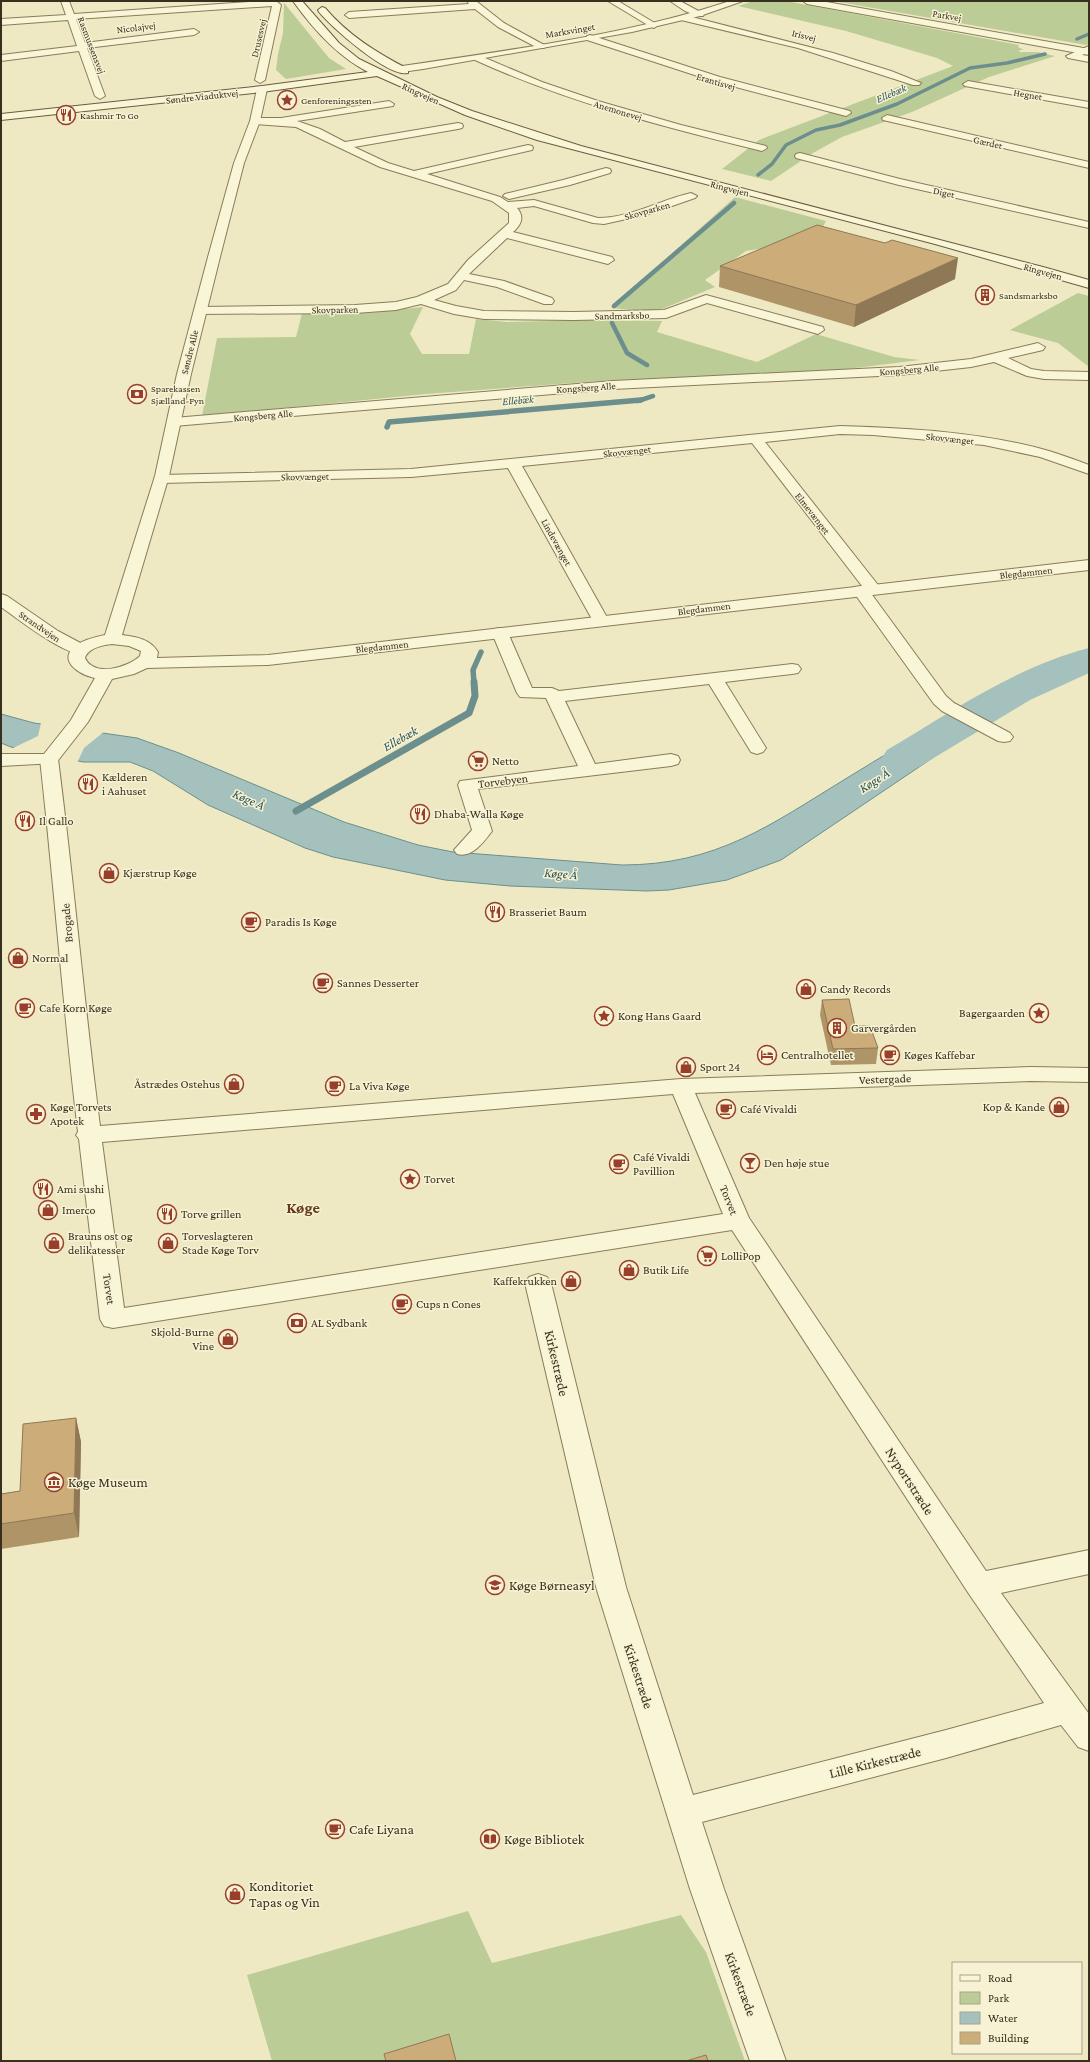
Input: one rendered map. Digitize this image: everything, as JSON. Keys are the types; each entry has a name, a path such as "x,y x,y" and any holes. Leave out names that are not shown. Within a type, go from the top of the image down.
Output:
{"street":[{"name":"Rasmussensvej","path":"65,1 100,96"},
{"name":"Ringvejen","path":"297,1 326,35 359,64 444,103 519,131 619,159 852,219 1089,284"},
{"name":"Ringvejen","path":"316,1 325,13 362,46 402,70 421,79"},
{"path":"612,1 654,25"},
{"path":"674,1 700,14"},
{"name":"Marksvinget","path":"402,70 478,58 654,25 700,14 739,1"},
{"name":"Parkvej","path":"807,1 1087,51"},
{"name":"Drusesvej","path":"70,17 274,3 277,5 276,13 261,85"},
{"path":"349,15 473,3 501,25 541,46"},
{"path":"1,22 70,17"},
{"name":"Irisvej","path":"684,18 740,30 828,53 916,83"},
{"name":"Nicolajvej","path":"1,58 194,32"},
{"name":"Erantisvej","path":"590,38 666,66 719,82 846,113"},
{"name":"Parkvej","path":"1087,51 1071,56 1089,60"},
{"name":"Anemonevej","path":"478,58 538,84 586,100 661,122 762,148"},
{"name":"Søndre Viaduktvej","path":"1,117 261,85 402,70"},
{"name":"Hegnet","path":"968,84 1089,105"},
{"name":"Søndre Alle","path":"112,639 161,479 184,374 239,163 255,121 261,85"},
{"path":"255,121 282,121 312,115 389,104"},
{"name":"Ringvejen","path":"495,111 552,131 628,154 1089,272"},
{"name":"Gærdet","path":"887,118 1089,164"},
{"path":"282,121 306,127 366,158 496,199 508,205"},
{"path":"343,146 458,126"},
{"path":"414,174 528,148"},
{"name":"Diget","path":"800,156 905,183 1089,225"},
{"path":"496,199 566,183 606,171"},
{"name":"Skovparken","path":"200,311 355,309 396,306 421,300 441,293 452,287 472,263 515,224 516,217 508,205 534,203 597,221 604,221 645,212 691,196"},
{"path":"505,234 554,245 608,260"},
{"path":"461,276 500,284 548,301"},
{"name":"Sandmarksbo","path":"421,300 454,310 484,314 574,316 666,314 706,299 818,330"},
{"name":"Kongsberg Alle","path":"174,422 605,386 899,371 997,358 1038,347"},
{"path":"997,358 1033,373 1044,375 1089,376"},
{"name":"Skovvænget","path":"161,479 380,475 840,430 873,430 984,441 1044,454 1089,470"},
{"name":"Elmevænget","path":"755,438 866,589 940,700 948,707 1004,737"},
{"name":"Lindevænget","path":"513,463 601,621"},
{"name":"Blegdammen","path":"146,658 169,664 268,660 866,589 1089,565"},
{"name":"Strandvejen","path":"1,598 52,635 80,650"},
{"path":"500,633 526,693 552,693 554,696 589,770"},
{"path":"112,639 129,640 142,644 147,648 146,658 127,671 106,674 86,670 80,666 77,661 77,656 80,650 94,643 112,639"},
{"path":"554,696 792,669"},
{"path":"1,760 49,759 77,725 106,674"},
{"path":"714,678 757,748"},
{"name":"Brogade","path":"49,759 65,893 73,992 88,1135"},
{"name":"Torvebyen","path":"464,850 482,831 467,785 671,760"},
{"name":"Vestergade","path":"681,1086 1030,1074 1089,1076"},
{"path":"88,1135 681,1086"},
{"name":"Torvet","path":"88,1135 113,1319 738,1220 681,1086"},
{"name":"Nyportstræde","path":"738,1220 979,1585 1067,1710 1089,1737"},
{"name":"Kirkestræde","path":"538,1283 611,1587 707,1889 768,2061"},
{"path":"979,1585 1089,1562"},
{"name":"Lille Kirkestræde","path":"683,1812 946,1744 1067,1710"}],"green space":[{"path":"753,1 786,1 1019,45 1018,47 1024,50 1020,50 1019,52 1038,52 1055,56 989,77 912,112 842,137 813,153 771,181 722,169 759,140 953,66 937,58 846,31 738,6"},
{"path":"833,1 1089,1 1089,44 1086,45"},
{"path":"284,3 329,58 346,69 286,79 276,70 283,33"},
{"path":"735,197 826,221 816,239 746,251 705,280 715,287 655,312 611,308"},
{"path":"1078,293 1089,296 1089,367 1058,343 1010,330"},
{"path":"423,307 410,334 422,354 469,354 476,319 507,322 598,320 662,321 657,332 757,362 816,334 894,357 920,360 839,370 600,381 426,394 202,416 217,338 296,337 302,313 367,313"},
{"path":"468,1911 492,1963 681,1915 706,1952 745,2061 272,2061 247,1975"}],"water":[{"path":"1,714 34,723 137,738 179,753 344,822 418,845 453,852 622,865 656,863 686,858 715,850 741,839 793,811 948,716 974,730 781,860 727,880 669,890 647,891 510,886 445,880 333,857 305,848 208,805 153,771 130,762 83,762 11,747 1,743"}],"pier":[{"path":"41,723 105,731 84,748 77,763 11,749 38,736"}],"building":[{"path":"817,225 885,243 892,240 958,258 856,305 720,266"},
{"path":"849,999 855,1026 870,1026 878,1048 833,1049 822,1000"},
{"path":"76,1418 74,1513 1,1524 1,1494 20,1491 23,1424"},
{"path":"449,2034 456,2061 386,2061 384,2054"},
{"path":"706,2055 708,2061 686,2061"}],"waterway":[{"name":"Ellebæk","path":"1077,39 1089,34"},
{"name":"Ellebæk","path":"758,175 772,164 786,145 816,130 840,125 897,104 970,68 1007,63 1045,54"},
{"name":"Ellebæk","path":"614,306 734,203"},
{"name":"Ellebæk","path":"612,323 627,353 647,365"},
{"name":"Ellebæk","path":"641,400 653,396"},
{"name":"Ellebæk","path":"387,427 389,422 641,400"},
{"name":"Ellebæk","path":"474,683 473,670 481,652"},
{"name":"Køge Å","path":"902,759 970,717 1016,691 1040,679 1089,660"},
{"name":"Ellebæk","path":"296,811 469,713 475,696 474,682"}],"place":[{"name":"Genforeningssten","path":"287,100"},
{"name":"Kashmir To Go","path":"66,115"},
{"name":"Sandsmarksbo","path":"985,295"},
{"name":"Sparekassen Sjælland-Fyn","path":"137,394"},
{"name":"Netto","path":"478,761"},
{"name":"Kælderen i Aahuset","path":"88,784"},
{"name":"Dhaba-Walla Køge","path":"420,814"},
{"name":"Il Gallo","path":"25,821"},
{"name":"Kjærstrup Køge","path":"109,873"},
{"name":"Brasseriet Baum","path":"495,912"},
{"name":"Paradis Is Køge","path":"251,922"},
{"name":"Normal","path":"18,958"},
{"name":"Sannes Desserter","path":"323,983"},
{"name":"Candy Records","path":"806,989"},
{"name":"Cafe Korn Køge","path":"25,1008"},
{"name":"Bagergaarden","path":"1039,1013"},
{"name":"Kong Hans Gaard","path":"604,1016"},
{"name":"Garvergården","path":"837,1028"},
{"name":"Centralhotellet","path":"767,1055"},
{"name":"Køges Kaffebar","path":"890,1055"},
{"name":"Sport 24","path":"686,1067"},
{"name":"Åstrædes Ostehus","path":"234,1084"},
{"name":"La Viva Køge","path":"335,1086"},
{"name":"Kop & Kande","path":"1059,1107"},
{"name":"Café Vivaldi","path":"726,1109"},
{"name":"Køge Torvets Apotek","path":"36,1114"},
{"name":"Den høje stue","path":"750,1163"},
{"name":"Café Vivaldi Pavillion","path":"619,1164"},
{"name":"Torvet","path":"410,1179"},
{"name":"Ami sushi","path":"43,1189"},
{"name":"Imerco","path":"48,1210"},
{"name":"Torve grillen","path":"167,1214"},
{"name":"Brauns ost og delikatesser","path":"54,1243"},
{"name":"Torveslagteren Stade Køge Torv","path":"168,1243"},
{"name":"LolliPop","path":"707,1256"},
{"name":"Butik Life","path":"629,1270"},
{"name":"Kaffekrukken","path":"571,1281"},
{"name":"Cups n Cones","path":"402,1304"},
{"name":"AL Sydbank","path":"297,1323"},
{"name":"Skjold-Burne Vine","path":"228,1339"},
{"name":"Køge Museum","path":"54,1482"},
{"name":"Køge Børneasyl","path":"495,1585"},
{"name":"Cafe Liyana","path":"335,1829"},
{"name":"Køge Bibliotek","path":"490,1839"},
{"name":"Konditoriet Tapas og Vin","path":"235,1894"}],"district":[{"name":"Køge","path":"303,1207"}]}
